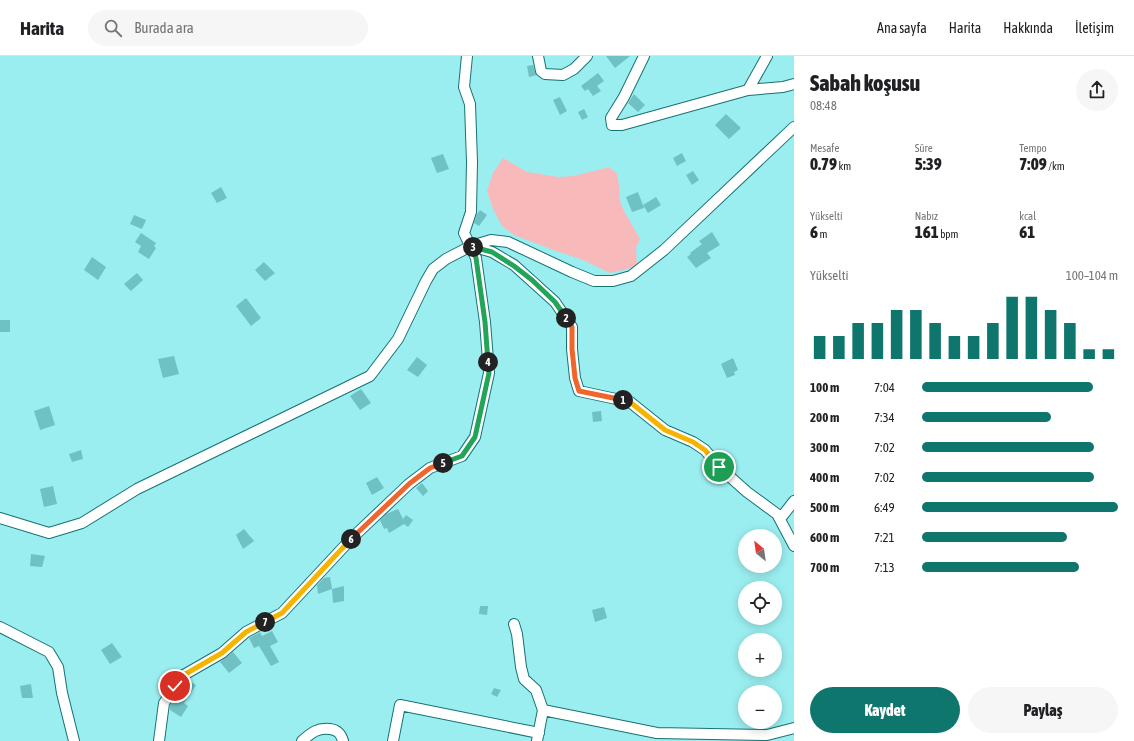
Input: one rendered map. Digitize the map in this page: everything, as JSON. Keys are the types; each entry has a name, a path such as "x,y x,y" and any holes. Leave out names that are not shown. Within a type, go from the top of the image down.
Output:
{"street":[{"path":"159,741 164,703 182,676 222,653 246,632 282,613 352,538 409,484 430,468 462,456 475,437 489,373 485,322 476,258 464,233 471,212 472,162 470,104 464,87 467,56"},
{"path":"538,56 541,71 545,74 563,75 574,68 587,56"},
{"path":"644,56 624,97 611,118 612,125 622,125 748,90 784,87 794,84"},
{"path":"748,90 766,56"},
{"path":"0,518 49,532 82,524 137,489 370,376 398,339 426,280 433,269 446,259 471,246 491,240 508,242 594,281 613,281 630,276 664,250 794,127"},
{"path":"471,246 492,252 514,266 532,280 555,302 572,327 572,349 575,378 579,391 630,402 665,430 693,442 705,450 719,467 747,492 777,514 794,546"},
{"path":"780,519 794,501"},
{"path":"393,741 400,705 538,737 543,710 536,690 524,679 514,624"},
{"path":"0,627 49,652 58,667 62,693 74,741"},
{"path":"543,710 657,737 666,734 712,733 767,735 794,728"},
{"path":"302,741 311,733 324,728 334,729 337,731 342,736 343,741"}],"shaded area":[{"path":"503,158 527,172 559,177 574,176 609,167 617,174 620,201 640,239 636,248 637,266 610,273 583,260 514,235 502,226 493,209 487,191 493,173"}],"building":[{"path":"606,56 630,56 615,68"},
{"path":"533,65 537,75 529,77 527,66"},
{"path":"598,73 604,81 597,86 601,91 593,96 588,89 585,91 581,86"},
{"path":"634,94 645,105 638,112 628,103"},
{"path":"560,97 567,111 560,115 553,100"},
{"path":"584,109 588,117 582,120 578,112"},
{"path":"726,114 741,128 729,139 715,125"},
{"path":"682,153 686,161 677,166 673,158"},
{"path":"443,154 449,169 437,173 431,158"},
{"path":"693,171 699,180 692,185 686,175"},
{"path":"221,187 227,198 217,203 211,193"},
{"path":"638,192 644,208 632,212 626,197"},
{"path":"656,197 661,205 648,213 643,205"},
{"path":"480,210 487,215 479,226 474,223"},
{"path":"134,215 146,220 142,229 130,224"},
{"path":"712,232 720,245 707,253 711,258 696,268 687,257 702,244 699,241"},
{"path":"141,233 156,243 154,246 156,248 149,259 138,252 141,246 135,242"},
{"path":"92,257 106,267 98,280 84,270"},
{"path":"264,262 275,273 265,281 255,270"},
{"path":"137,273 143,280 131,291 124,284"},
{"path":"246,298 261,318 251,326 236,306"},
{"path":"0,320 10,320 10,332 0,332"},
{"path":"174,356 179,374 163,378 158,359"},
{"path":"417,357 427,365 418,377 407,370"},
{"path":"733,358 738,370 734,372 735,375 727,378 721,364"},
{"path":"361,389 371,403 360,410 350,396"},
{"path":"49,406 55,425 40,430 34,411"},
{"path":"601,411 602,421 593,422 592,412"},
{"path":"81,450 83,459 72,462 69,454"},
{"path":"377,477 384,488 372,495 366,483"},
{"path":"422,483 428,491 423,496 416,488"},
{"path":"53,486 57,504 44,507 40,489"},
{"path":"398,509 403,519 406,515 413,520 408,527 404,524 389,533 387,528 384,529 380,520 386,514"},
{"path":"244,529 254,541 243,549 236,535"},
{"path":"31,554 45,556 42,567 30,566"},
{"path":"330,577 332,589 318,594 317,585 324,578"},
{"path":"344,586 344,601 333,603 332,589"},
{"path":"480,606 488,606 487,615 479,614"},
{"path":"604,607 607,618 595,622 592,610"},
{"path":"272,631 278,642 270,646 279,662 271,666 259,646 254,648 249,638 260,632 262,636"},
{"path":"112,643 122,657 110,664 101,650"},
{"path":"233,652 242,663 229,673 220,662"},
{"path":"188,680 196,685 184,703 188,706 181,717 170,710 170,705"},
{"path":"31,684 33,698 22,698 20,686"},
{"path":"494,688 501,690 497,697 491,694"}],"route":[{"path":"175,686 182,676 222,653 246,632 282,613 352,538 409,484 430,468 462,456 475,437 489,373 485,322 476,258 471,246 492,252 514,266 532,280 555,302 572,327 572,349 575,378 579,391 630,402 665,430 693,442 705,450 719,467"}]}
